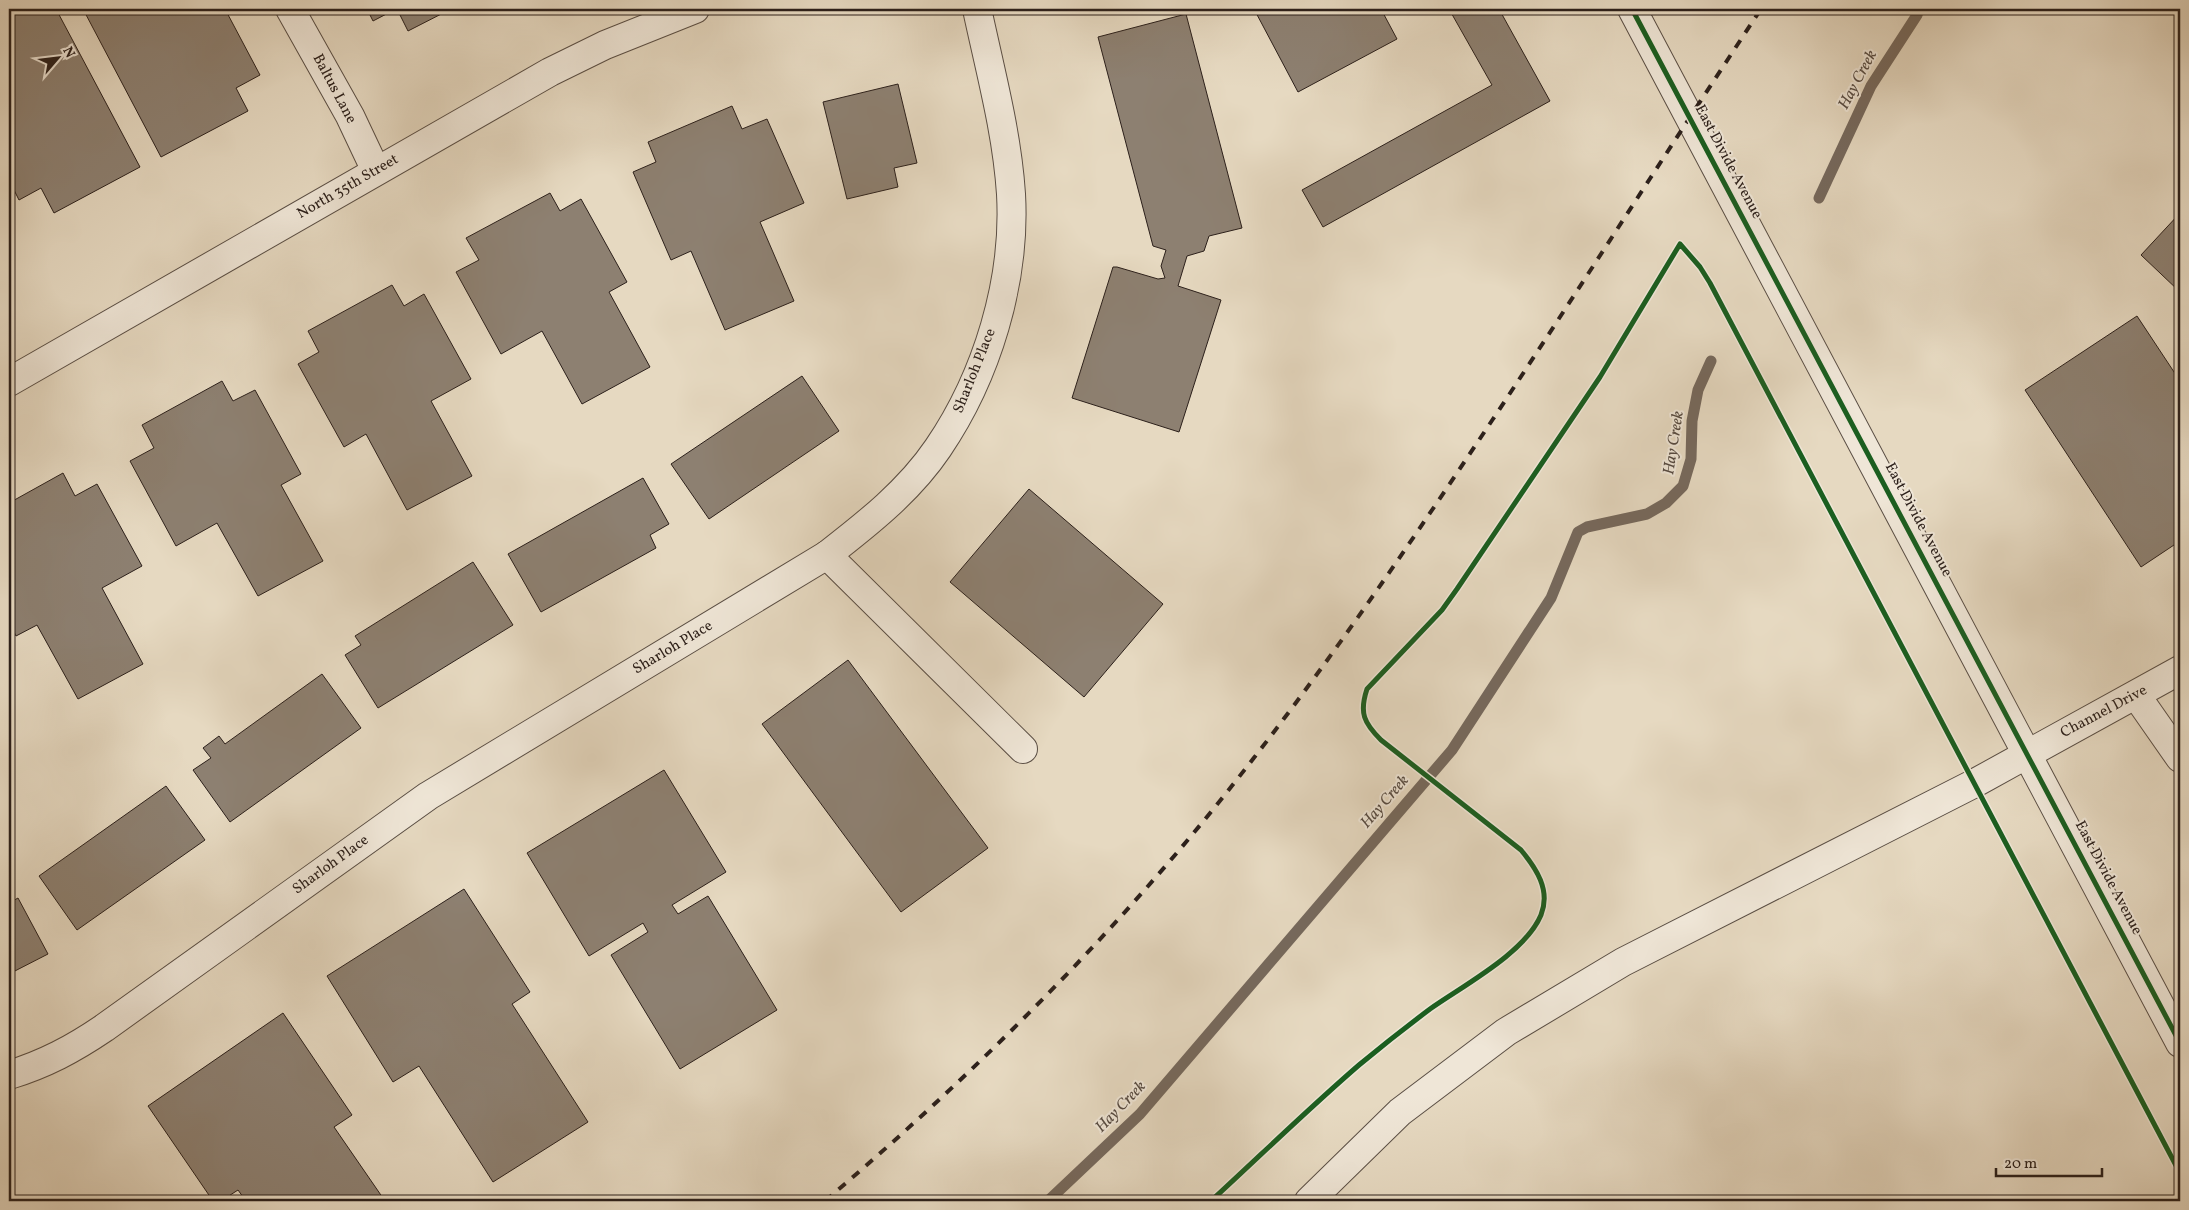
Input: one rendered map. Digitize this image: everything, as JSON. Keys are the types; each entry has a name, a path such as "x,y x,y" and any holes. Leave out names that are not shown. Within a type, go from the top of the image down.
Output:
{"street":[{"name":"Baltus Lane","path":"290,9 350,116 376,171"},
{"name":"North 35th Street","path":"10,377 550,72 605,45 695,9"},
{"name":"Sharloh Place","path":"9,1075 38,1066 73,1048 104,1028 428,796 827,555 870,522 907,486 938,449 964,403 986,351 1001,299 1011,242 1011,196 1006,148 977,9"},
{"name":"East Divide Avenue","path":"1632,9 2180,1043"},
{"path":"827,555 1023,749"},
{"name":"Channel Drive","path":"1309,1201 1400,1112 1506,1032 1623,962 1896,824 2180,670"},
{"path":"2136,695 2180,758"}],"building":[{"path":"9,9 56,9 140,167 54,213 41,188 19,200 9,180"},
{"path":"83,9 225,9 260,75 236,88 248,111 161,157"},
{"path":"367,9 396,9 373,21"},
{"path":"397,9 451,9 408,31"},
{"path":"1254,9 1381,9 1397,39 1298,92"},
{"path":"1449,9 1499,9 1550,101 1323,227 1302,190 1492,85"},
{"path":"1186,14 1242,228 1209,236 1204,251 1187,256 1178,286 1221,300 1179,432 1072,398 1113,267 1158,279 1165,278 1161,266 1166,250 1153,246 1098,37"},
{"path":"898,84 917,163 894,168 898,187 847,199 823,102"},
{"path":"732,106 742,129 767,119 804,203 760,222 794,301 725,330 691,251 671,260 633,172 656,162 648,142"},
{"path":"550,193 560,211 581,199 627,282 609,292 650,367 582,404 542,331 501,354 456,272 479,260 466,238"},
{"path":"2180,213 2180,292 2141,255"},
{"path":"392,285 404,306 424,294 471,379 431,401 472,476 407,510 366,434 344,447 298,364 319,352 308,331"},
{"path":"2137,316 2180,381 2180,541 2141,567 2025,390"},
{"path":"802,376 839,431 709,519 671,464"},
{"path":"222,381 233,401 255,390 301,474 281,485 323,561 258,596 217,523 176,546 130,461 154,448 142,425"},
{"path":"63,473 75,496 97,484 142,566 102,588 143,664 78,699 37,625 16,636 9,622 9,503"},
{"path":"643,478 669,524 650,535 656,548 541,612 508,554"},
{"path":"1029,489 1163,604 1084,697 950,582"},
{"path":"473,562 513,625 378,708 345,655 361,645 355,636"},
{"path":"848,660 988,848 901,912 762,724"},
{"path":"322,674 361,728 230,822 193,770 211,758 203,748 219,736 225,744"},
{"path":"664,770 726,872 672,905 678,914 708,896 777,1010 680,1069 611,955 648,932 643,923 589,956 527,853"},
{"path":"166,786 205,840 77,930 39,876"},
{"path":"464,889 530,992 512,1004 588,1122 493,1182 419,1066 393,1082 327,976"},
{"path":"18,898 48,954 9,974 9,903"},
{"path":"283,1013 352,1115 334,1127 385,1201 246,1201 238,1190 221,1201 213,1201 148,1106"}],"waterway":[{"name":"Hay Creek","path":"1819,198 1871,86 1919,9"},
{"name":"Hay Creek","path":"1048,1201 1140,1114 1452,750 1551,598 1578,532 1587,527 1647,514 1666,503 1683,486 1691,459 1692,421 1698,390 1711,361"}],"railway":[{"path":"825,1201 933,1105 1038,1004 1138,898 1231,787 1333,652 1430,513 1761,9"}],"cycle path":[{"path":"1632,9 2180,1043"},
{"path":"1211,1201 1359,1065 1430,1009 1476,979 1508,955 1533,929 1541,915 1544,906 1543,888 1537,872 1521,850 1381,740 1367,723 1363,705 1367,689 1442,610 1457,589 1600,377 1680,244 1700,267 1710,283 2180,1173"}]}
